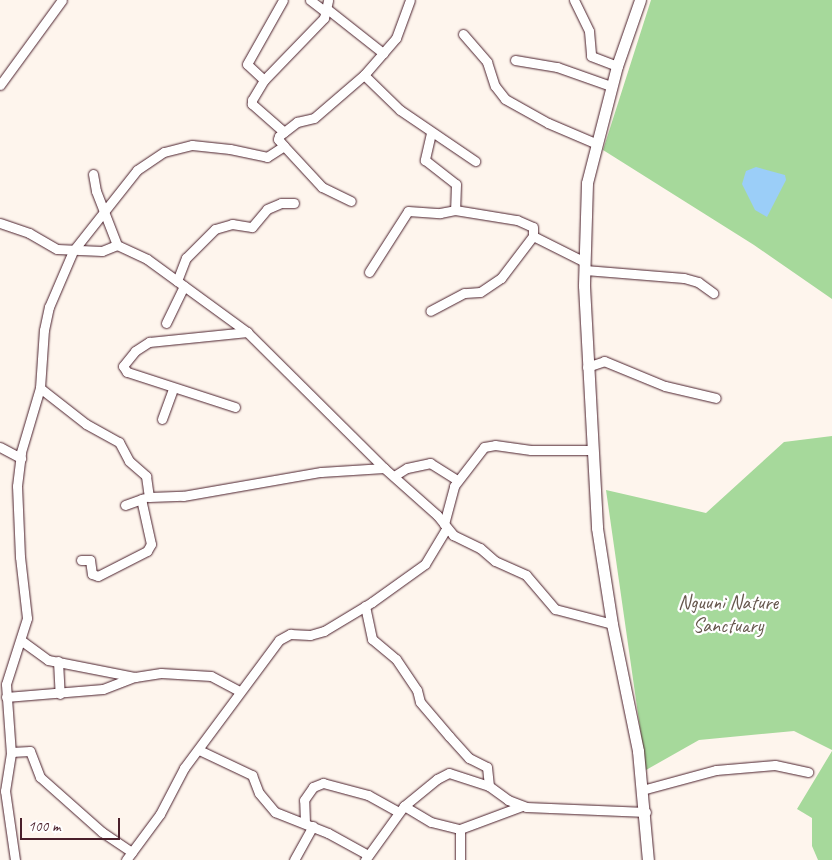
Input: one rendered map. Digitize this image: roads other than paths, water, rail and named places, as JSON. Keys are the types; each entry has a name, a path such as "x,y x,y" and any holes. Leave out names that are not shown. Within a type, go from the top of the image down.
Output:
{"main road":[{"path":"640,0 617,66 595,142 585,192 585,266 587,367 597,528 612,624 638,751 646,812 648,860"}],"street":[{"path":"0,85 62,0"},
{"path":"264,80 247,64 283,0"},
{"path":"310,0 327,7 383,53"},
{"path":"351,201 322,187 278,139 297,122 314,118 364,75 396,38 410,0"},
{"path":"574,0 587,25 591,56 617,66"},
{"path":"284,132 252,104 254,94 264,80 282,65 327,7"},
{"path":"463,34 487,62 496,86 505,99 548,123 595,142"},
{"path":"515,60 557,67 611,86"},
{"path":"364,75 431,133 475,161"},
{"path":"431,133 425,160 456,184 456,210"},
{"path":"16,860 5,798 10,752 6,697 8,676 22,641 28,603 20,558 17,486 21,458 40,388 44,330 49,307 73,251 137,170 164,152 192,145 230,149 267,157 284,146"},
{"path":"93,174 104,214 117,245 147,259 247,332 384,468 460,539 480,548 495,561 526,575 555,608 588,620 612,624"},
{"path":"166,323 180,283 186,258 215,229 232,224 252,227 268,210 280,203 294,203"},
{"path":"369,272 404,213 456,210 517,220 533,227 533,236 512,266 487,288 480,292 464,292 430,310"},
{"path":"0,223 29,233 57,249 102,251 117,245"},
{"path":"533,236 585,266 684,278 698,282 713,293"},
{"path":"235,407 127,372 123,366 135,351 149,342 247,332"},
{"path":"587,367 604,361 666,386 716,398"},
{"path":"40,388 86,424 119,442 129,461 146,476 145,498 151,544 147,551 98,576 92,574 90,560 81,560"},
{"path":"162,419 173,388"},
{"path":"126,860 160,814 184,768 199,750 239,691 286,634 319,633 365,606 425,564 445,527 457,480 478,451 488,446 591,450"},
{"path":"0,447 21,458"},
{"path":"394,476 407,468 430,463 457,480"},
{"path":"125,505 145,498 183,496 320,472 384,468"},
{"path":"365,606 372,638 396,659 417,689 422,706 469,758 488,768 489,786"},
{"path":"22,641 47,659 135,677"},
{"path":"58,661 60,694"},
{"path":"6,697 103,689 135,677 161,673 207,676 239,691"},
{"path":"199,750 247,771 256,778 258,793 271,809 309,824 366,858 402,809 437,779 449,773 489,786 508,800 522,806 538,809 583,807 646,812"},
{"path":"10,752 30,751 40,777 102,832 132,852"},
{"path":"642,790 716,770 774,765 808,772"},
{"path":"294,860 309,824 304,800 313,786 323,783 368,795 431,822 460,829 522,806"},
{"path":"460,829 460,860"}],"water":[{"path":"756,167 785,175 786,180 767,217 755,210 742,184 746,171"}],"park label":[{"name":"Nguuni Nature Sanctuary","path":"728,614"}]}
